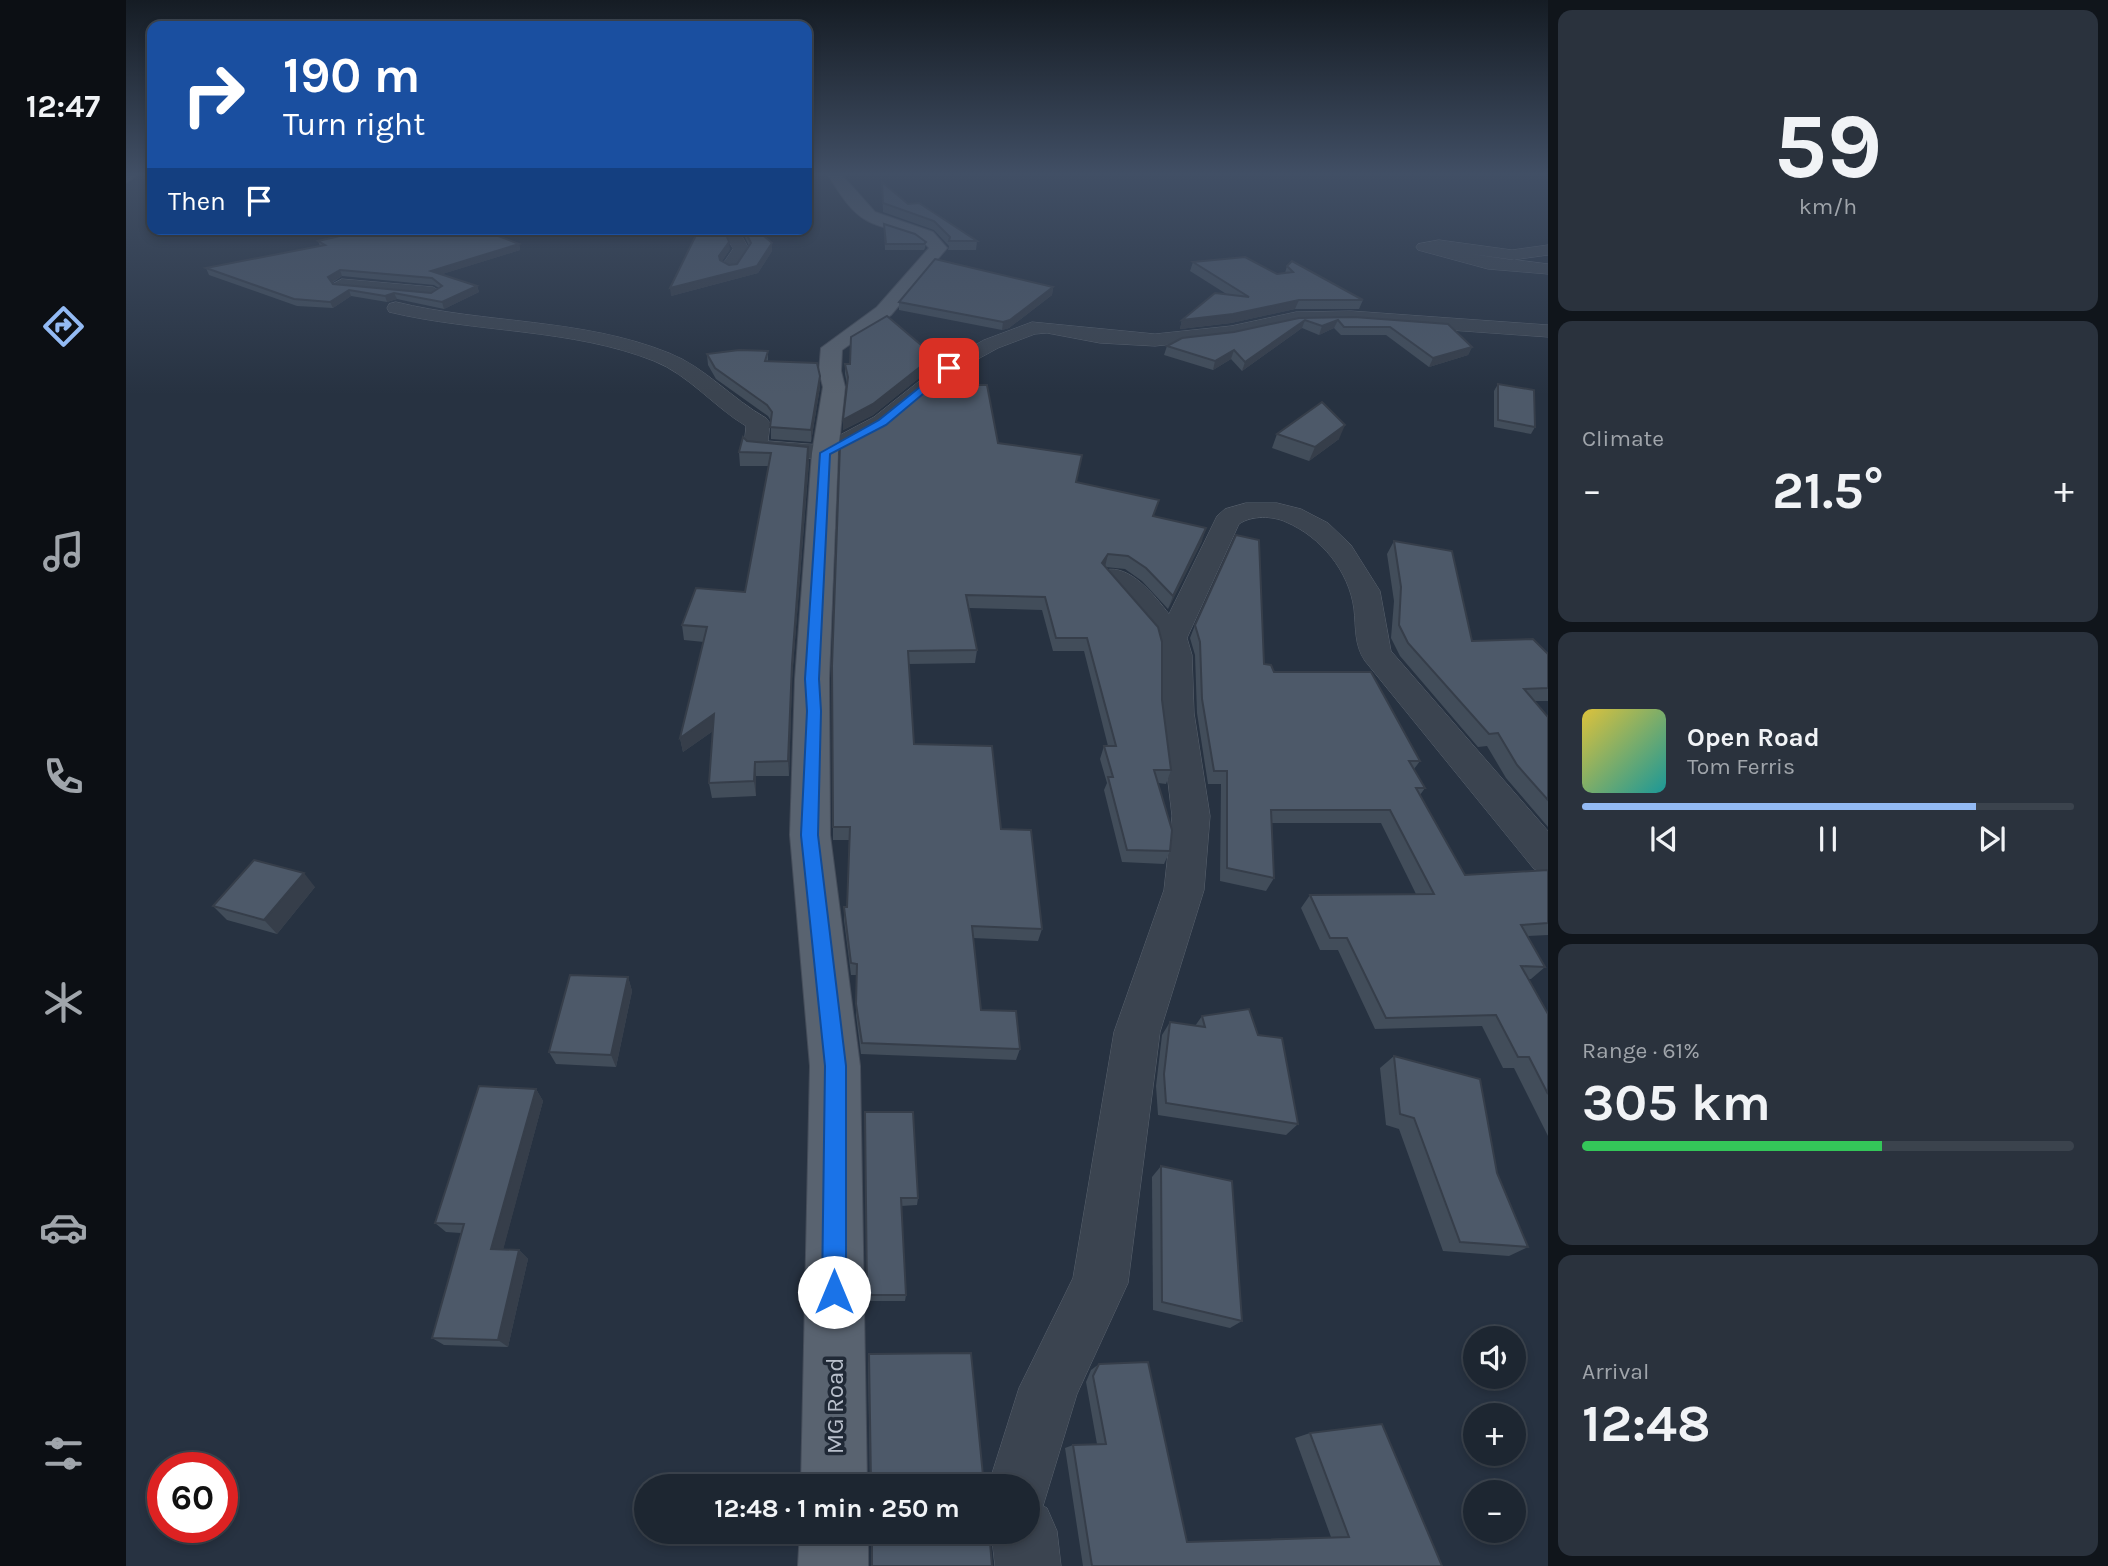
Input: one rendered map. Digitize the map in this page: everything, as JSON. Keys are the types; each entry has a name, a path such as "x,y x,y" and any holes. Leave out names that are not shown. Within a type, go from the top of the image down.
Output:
{"main road":[{"name":"MG Road","path":"834,1474 835,1066 810,835 814,711 812,679 825,453 834,387 830,371 832,348 884,311 938,248"},
{"path":"833,1566 834,1544"}],"street":[{"path":"731,265 740,248"},
{"path":"1428,248 1488,264 1548,269"},
{"path":"1461,248 1512,255 1548,250"},
{"path":"342,284 415,289 458,299 540,329"},
{"path":"396,308 459,321 578,334 664,358 702,382 740,414 758,423 756,447 825,453 882,422 949,368 991,344 1032,328 1047,327 1100,337 1155,340 1231,332 1296,318 1351,317 1548,331"},
{"path":"1171,638 1213,555 1222,529 1231,517 1261,509 1302,518 1328,538 1354,570 1365,591 1371,641 1377,654 1548,858"},
{"path":"1024,1474 1049,1388 1100,1283 1137,1031 1184,890 1191,816 1177,713 1179,674 1171,638 1151,611 1115,576"},
{"path":"1025,1544 1028,1566"}],"building":[{"path":"309,248 506,248 431,271 477,286 442,302 394,293 385,296 349,290 330,302 294,299 206,268","holes":["340,270 432,278 442,286 431,293 333,284 328,277"]},
{"path":"690,248 725,248 719,256 720,260 729,265 737,264 748,248 769,248 757,266 670,288"},
{"path":"1245,257 1277,274 1293,272 1287,266 1292,261 1363,300 1299,300 1233,314 1182,320 1215,293 1249,297 1193,262"},
{"path":"935,259 1053,287 1010,320 1003,322 899,302"},
{"path":"887,316 934,356 873,404 843,420 848,377 845,364 850,364 851,337"},
{"path":"1354,317 1448,324 1472,347 1433,358 1390,327 1344,327 1338,320 1322,326 1305,320 1245,362 1234,350 1215,361 1167,346 1182,338 1234,332 1299,318"},
{"path":"739,350 768,351 765,361 817,363 820,376 811,430 770,427 772,412 767,405 715,368 707,354"},
{"path":"951,369 970,385 987,385 998,443 1082,455 1076,482 1159,500 1153,516 1206,528 1173,596 1146,568 1128,556 1108,554 1102,563 1158,627 1162,642 1162,700 1171,770 1154,770 1172,830 1170,851 1127,850 1108,777 1113,777 1104,746 1116,746 1087,638 1056,638 1045,597 966,595 977,650 908,651 914,744 992,746 1001,829 1031,830 1042,929 972,926 981,1010 1016,1011 1020,1049 862,1043 856,1004 857,964 851,963 844,907 847,907 850,827 833,827 832,666 840,445 892,417"},
{"path":"1498,384 1534,390 1535,427 1498,420"},
{"path":"1322,402 1345,425 1315,447 1277,434"},
{"path":"743,437 747,441 808,447 792,664 788,761 755,762 754,781 709,783 714,714 680,738 707,627 682,625 696,588 745,592 771,453 739,452"},
{"path":"1236,535 1259,540 1264,664 1271,665 1274,672 1371,672 1420,761 1409,761 1425,788 1416,788 1465,875 1548,870 1548,923 1521,925 1545,967 1521,966 1548,1014 1548,1094 1529,1057 1518,1057 1496,1015 1386,1018 1347,938 1330,938 1310,895 1434,894 1390,810 1271,810 1274,878 1227,868 1227,771 1214,771 1202,699 1200,642 1195,625"},
{"path":"1394,541 1452,551 1472,641 1533,639 1548,654 1548,688 1524,689 1548,717 1548,800 1517,765 1498,733 1489,734 1408,643 1399,625 1401,587"},
{"path":"254,860 304,873 264,920 213,906"},
{"path":"570,975 628,977 611,1055 549,1052"},
{"path":"1249,1009 1258,1035 1282,1038 1298,1124 1166,1103 1164,1074 1170,1022 1205,1027 1202,1016"},
{"path":"1394,1056 1480,1079 1497,1173 1528,1247 1460,1242 1414,1118 1400,1114"},
{"path":"479,1086 536,1089 491,1249 519,1250 498,1340 432,1338 464,1224 435,1223"},
{"path":"865,1112 913,1112 918,1198 901,1198 906,1295 867,1295"},
{"path":"1161,1166 1232,1181 1242,1321 1162,1302"},
{"path":"971,1353 983,1474 871,1474 869,1354"},
{"path":"1148,1362 1187,1542 1349,1537 1310,1433 1382,1424 1442,1566 1092,1566 1073,1445 1106,1444 1093,1376 1099,1364"},
{"path":"872,1544 990,1544 992,1566 872,1566"}],"route":[{"path":"834,1292 835,1066 810,835 814,711 812,679 825,453 882,422 949,368"}]}
